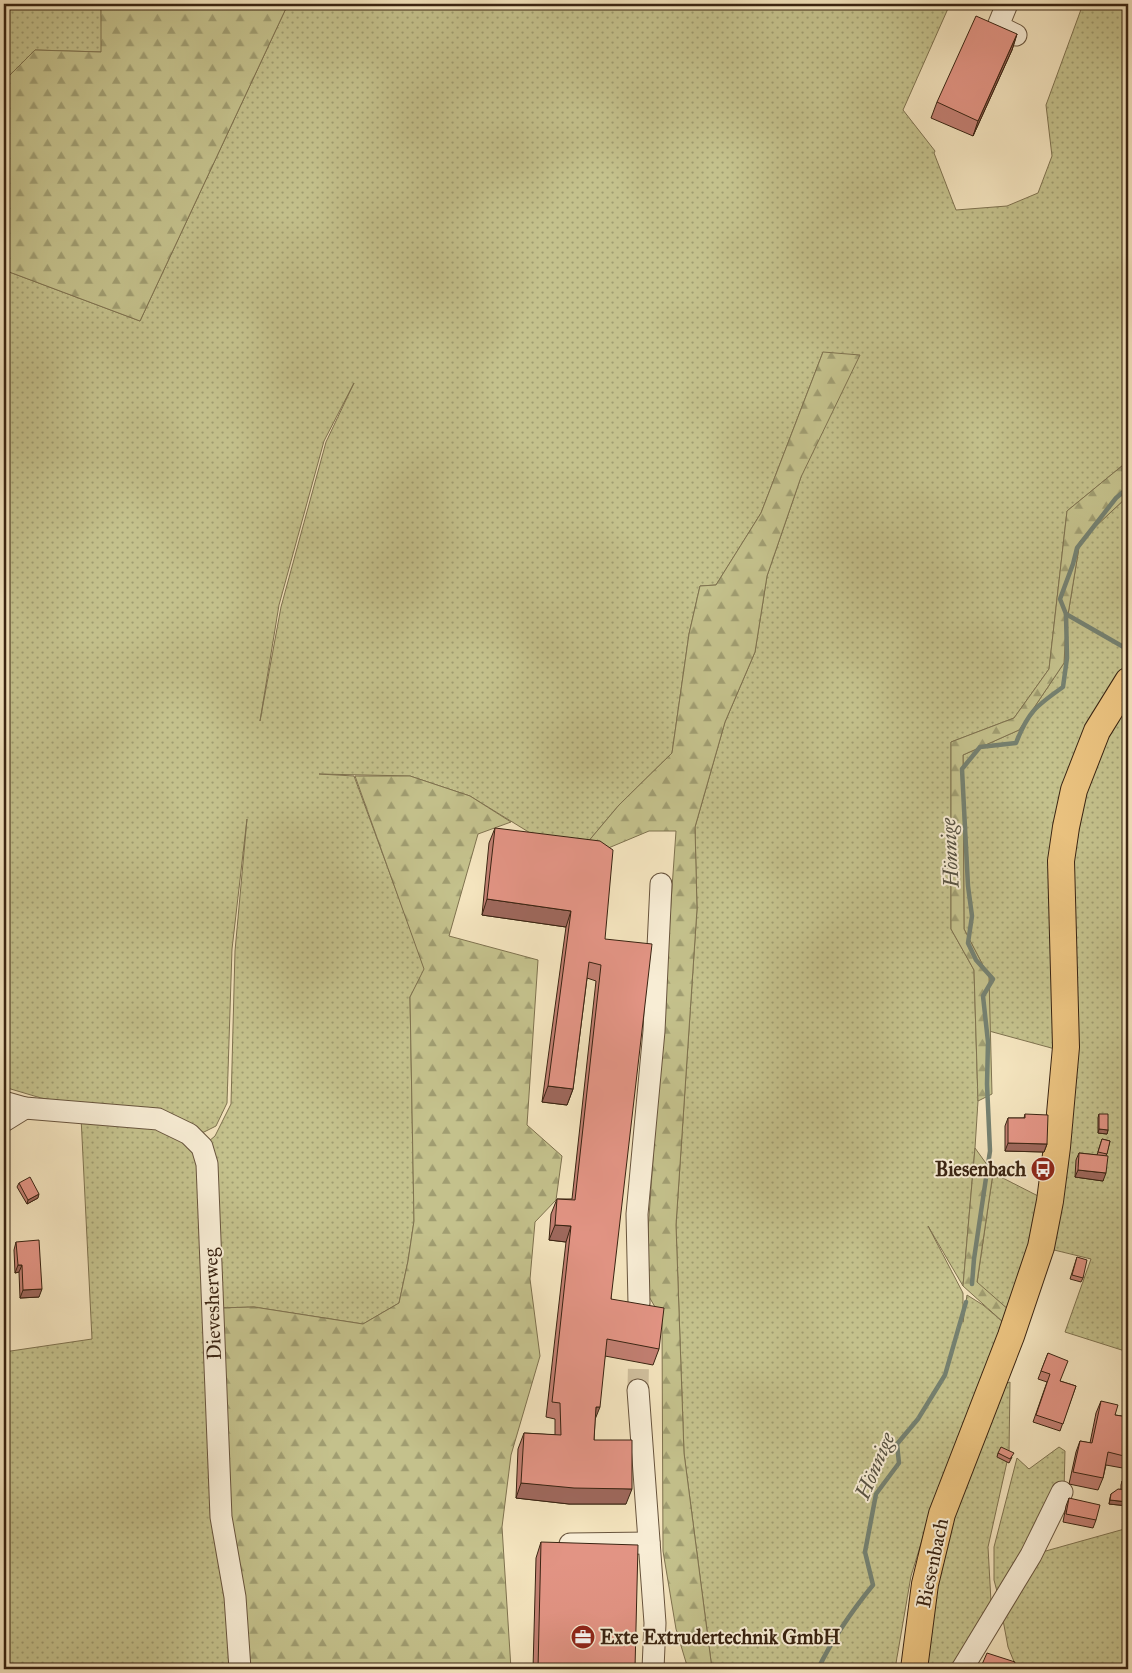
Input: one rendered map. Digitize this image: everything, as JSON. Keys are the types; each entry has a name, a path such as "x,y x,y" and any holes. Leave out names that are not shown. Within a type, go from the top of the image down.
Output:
{"main road":[{"name":"Biesenbach","path":"914,1669 925,1584 942,1514 1011,1336 1041,1247 1050,1201 1057,1147 1066,1047 1061,861 1066,827 1074,790 1097,730 1128,680"}],"street":[{"path":"1007,4 998,26 1016,35"},
{"path":"639,1303 637,1214 654,1031 661,884"},
{"name":"Dievesherweg","path":"4,1102 25,1108 158,1119 189,1134 202,1146 207,1164 221,1517 235,1597 240,1669"},
{"path":"4,1121 25,1108"},
{"path":"638,1390 655,1623 653,1669"},
{"path":"974,1660 1031,1555 1062,1492"},
{"path":"554,1544 649,1543"}],"green space":[{"path":"4,4 101,4 102,52 35,50 8,77 4,85"},
{"path":"101,4 288,4 140,321 4,270 4,85 8,77 35,50 101,52"},
{"path":"288,4 950,4 903,110 935,151 934,153 956,210 1007,206 1038,193 1052,156 1046,105 1083,4 1128,4 1128,461 1067,511 1049,669 1014,718 951,742 951,929 974,970 978,1101 963,1286 928,1226 963,1293 963,1322 967,1295 983,1305 1003,1322 936,1495 911,1576 895,1669 712,1669 684,1453 676,1225 697,909 695,827 725,722 755,652 767,576 801,477 823,352 761,513 716,585 700,586 689,634 672,753 619,805 587,843 540,839 470,796 410,776 319,774 354,776 425,969 410,997 414,1221 408,1261 399,1303 363,1324 254,1307 216,1308 202,1147 215,1136 231,1104 235,951 247,819 232,949 227,1103 216,1126 202,1133 112,1111 41,1098 4,1087 4,270 140,321","holes":["354,383 326,442 281,607 260,721 279,605 324,441"]},
{"path":"823,352 860,355 801,477 767,576 755,652 725,722 695,827 697,909 676,1225 684,1453 712,1669 688,1669 676,1629 663,1551 662,1319 644,1288 676,831 649,831 606,849 587,843 619,805 672,753 689,634 700,586 716,585 761,513"},
{"path":"1128,461 1128,496 1080,541 1066,627 1064,663 1019,730 963,755 964,929 989,977 992,1094 978,1101 974,970 951,929 951,742 1014,718 1049,669 1067,511"},
{"path":"1128,496 1128,667 1089,722 1064,784 1055,1049 989,1031 989,977 964,929 963,755 1019,730 1064,663 1066,627 1080,541"},
{"path":"1128,699 1128,1352 1065,1332 1091,1259 1050,1249 1068,1165 1077,1053 1073,863 1086,791 1108,731"},
{"path":"355,776 410,776 470,796 511,822 478,834 449,936 538,960 527,1125 562,1156 556,1200 535,1222 530,1279 540,1356 511,1455 502,1527 511,1669 245,1669 226,1517 216,1308 254,1307 363,1324 399,1303 414,1221 410,997 424,969"},
{"path":"81,1117 112,1119 182,1135 200,1163 236,1669 4,1669 4,1352 92,1339"},
{"path":"975,1148 993,1173 977,1282 1010,1311 1003,1322 963,1286"},
{"path":"993,1173 1042,1198 1010,1311 977,1283"},
{"path":"1010,1382 1009,1453 988,1547 991,1602 955,1669 924,1669 924,1657 951,1515 1000,1386"},
{"path":"1059,1447 1065,1451 1064,1491 1000,1603 994,1580 994,1547 1017,1458 1029,1469"},
{"path":"1128,1528 1128,1669 1017,1669 1008,1647 1001,1609 1035,1554"}],"building":[{"path":"976,16 1017,34 978,121 937,102"},
{"path":"495,828 600,841 613,850 605,939 652,944 611,1299 664,1308 659,1349 607,1339 600,1407 596,1407 594,1440 632,1440 632,1489 574,1488 521,1483 524,1433 561,1435 560,1403 552,1402 571,1226 555,1225 557,1199 575,1200 601,965 589,962 573,1089 548,1086 571,911 487,899"},
{"path":"1025,1114 1048,1115 1047,1144 1008,1143 1008,1118 1025,1118"},
{"path":"1099,1114 1108,1114 1108,1130 1099,1129"},
{"path":"1102,1139 1110,1141 1107,1154 1098,1152"},
{"path":"1079,1153 1108,1156 1106,1173 1078,1170"},
{"path":"30,1177 39,1194 28,1200 19,1183"},
{"path":"39,1240 42,1289 23,1290 22,1265 18,1265 16,1242"},
{"path":"1077,1257 1087,1260 1083,1278 1072,1275"},
{"path":"1048,1353 1068,1361 1060,1381 1076,1386 1063,1424 1036,1415 1050,1374 1041,1371"},
{"path":"1101,1401 1118,1405 1115,1415 1128,1417 1128,1457 1108,1452 1103,1478 1073,1472 1080,1441 1092,1443"},
{"path":"1001,1447 1014,1453 1010,1459 998,1453"},
{"path":"1125,1478 1128,1478 1128,1488 1122,1484"},
{"path":"1118,1489 1128,1490 1128,1502 1110,1500 1111,1494"},
{"path":"1069,1498 1100,1505 1096,1520 1066,1514"},
{"path":"541,1542 638,1545 635,1668 538,1669"},
{"path":"987,1653 1015,1662 1013,1669 980,1669"}],"waterway":[{"name":"Hönnige","path":"972,1284 990,1151 987,1084 988,1042 983,996 993,979 976,960 968,943 972,916 968,886 962,769 980,747 1016,743 1034,711 1046,699 1063,687 1067,658 1066,614 1060,599 1077,548 1116,498 1128,488"},
{"path":"1066,614 1127,649"},
{"path":"1128,726 1125,729 1128,744"},
{"name":"Hönnige","path":"818,1669 843,1626 873,1585 865,1552 876,1494 899,1463 897,1444 918,1419 945,1375 966,1302"}],"tunnel":[{"path":"638,1390 639,1334"}],"place":[{"name":"Biesenbach","path":"1043,1169"},
{"name":"Exte Extrudertechnik GmbH","path":"583,1637"}]}
